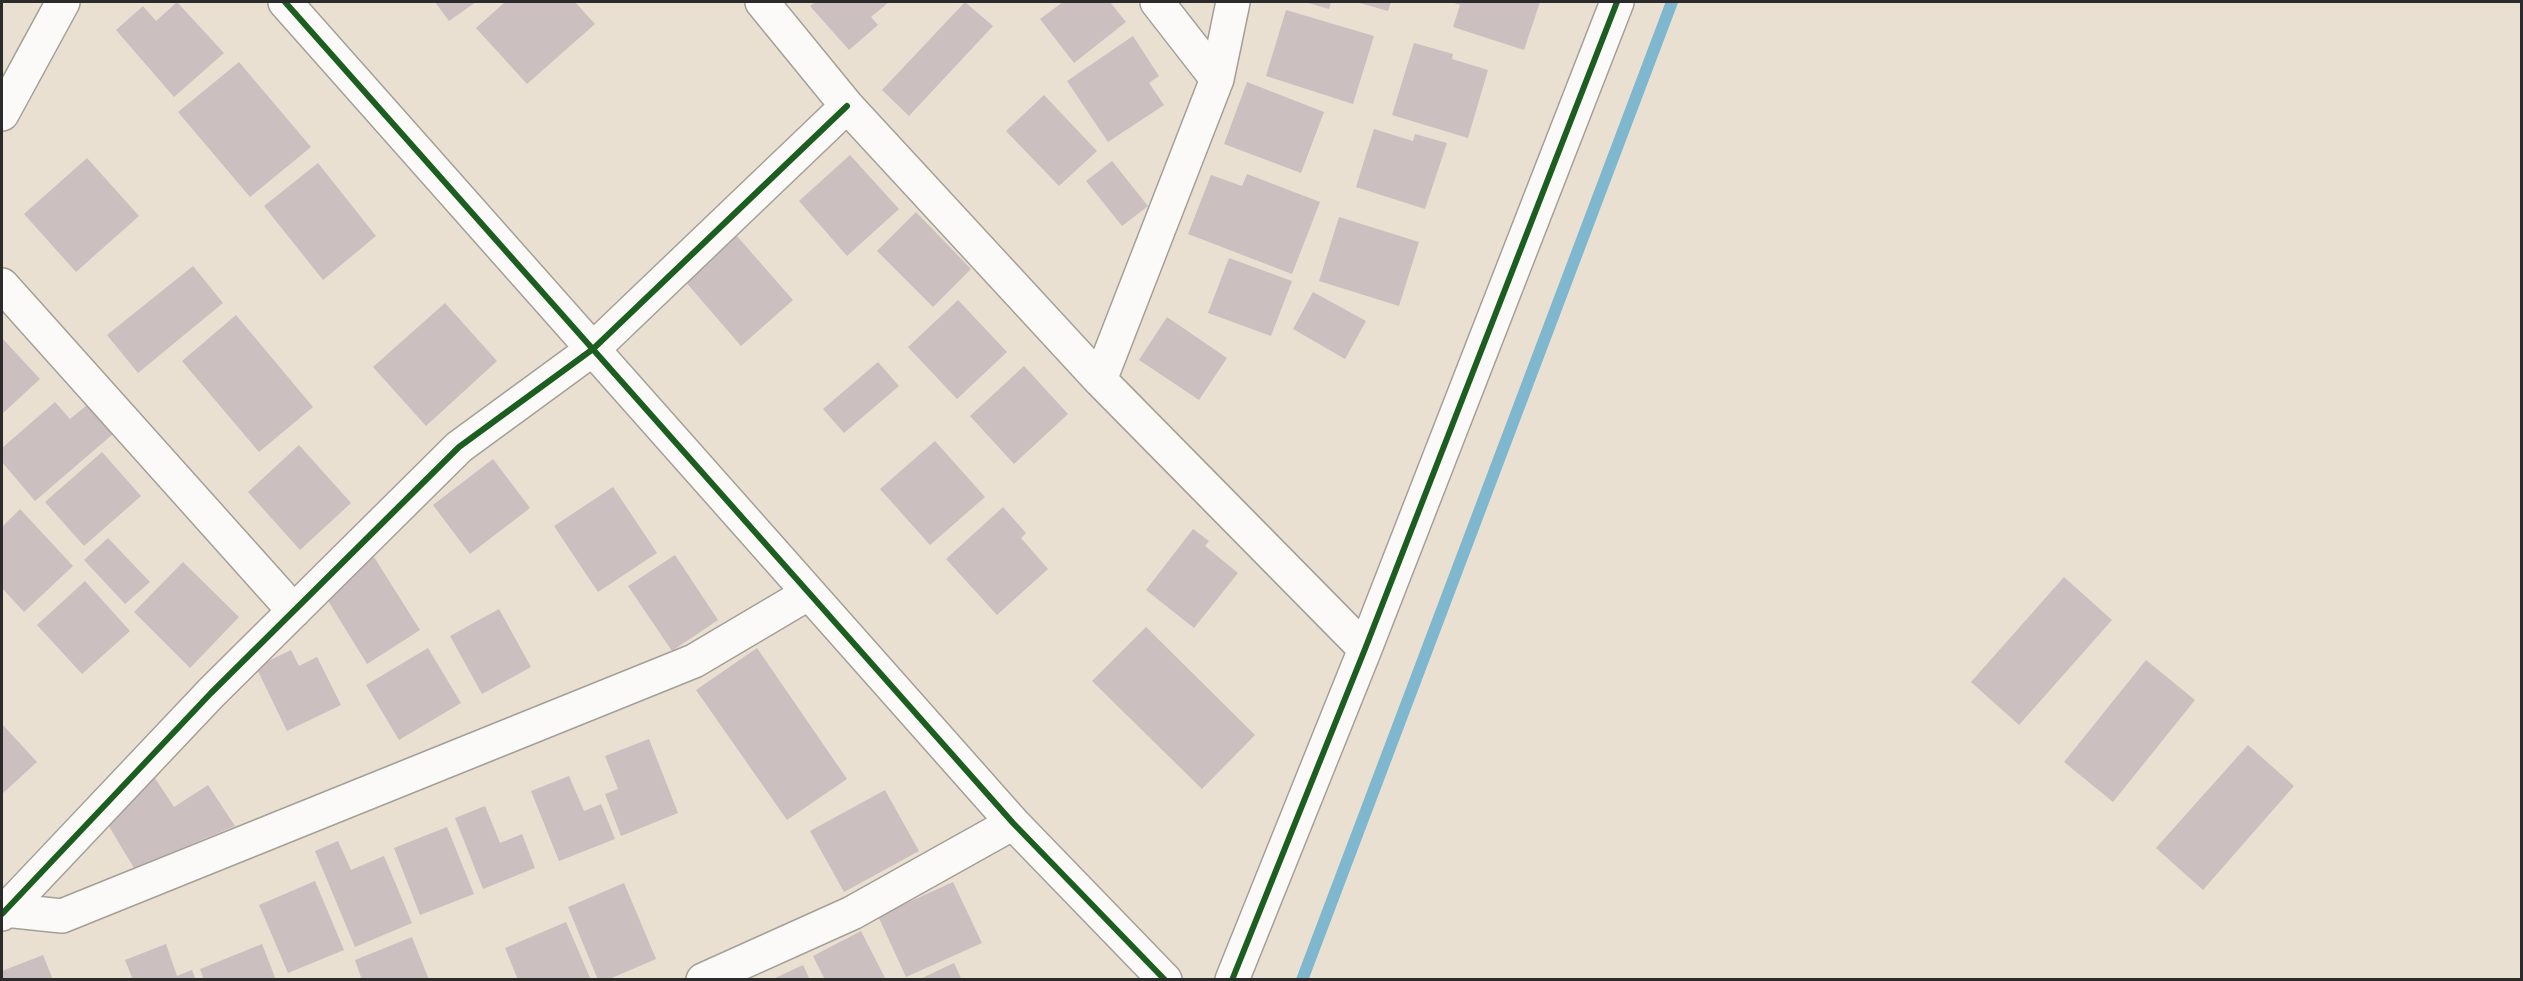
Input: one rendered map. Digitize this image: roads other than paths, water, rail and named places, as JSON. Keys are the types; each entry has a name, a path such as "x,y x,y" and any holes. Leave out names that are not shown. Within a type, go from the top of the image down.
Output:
{"street":[{"path":"2,114 63,2"},
{"path":"285,2 1012,824 1165,980"},
{"path":"762,2 847,106 1100,380 1365,649"},
{"path":"1157,2 1217,79"},
{"path":"1100,380 1217,79 1233,2"},
{"path":"1232,980 1365,649 1617,2"},
{"path":"3,912 211,693 459,447 592,349 847,106"},
{"path":"2,285 294,611"},
{"path":"3,912 62,916 694,661 809,593"},
{"path":"703,980 852,913 1012,824"}],"waterway":[{"path":"1302,980 1672,2"}]}
